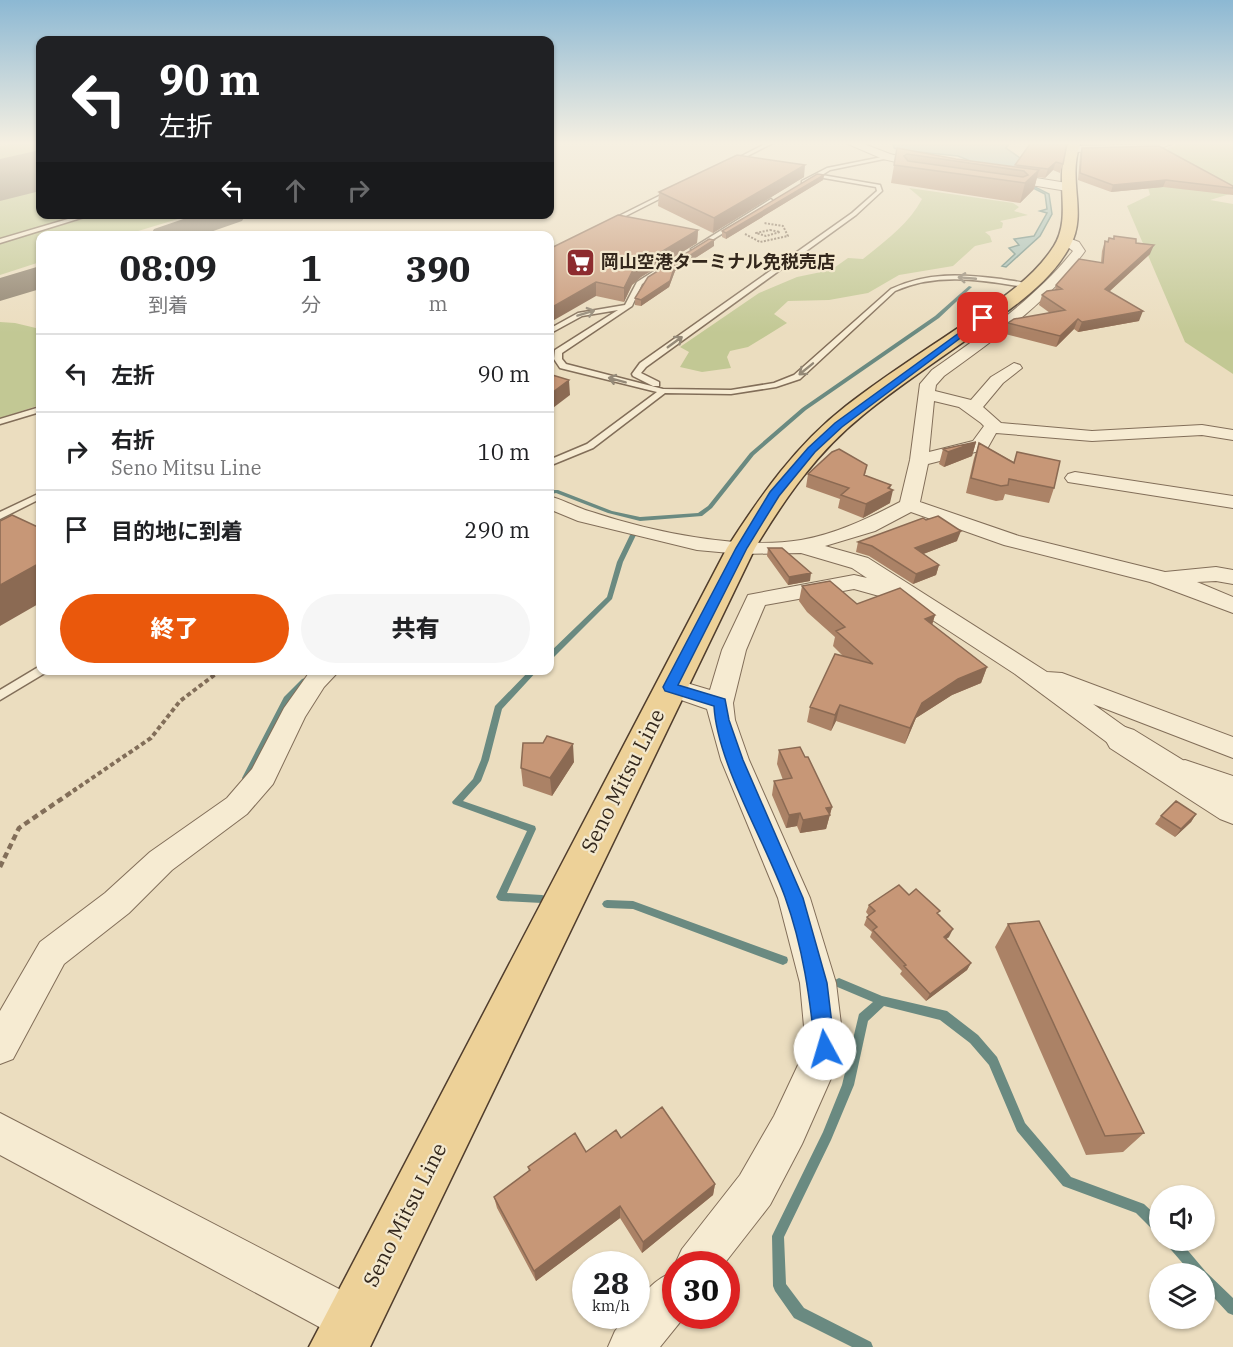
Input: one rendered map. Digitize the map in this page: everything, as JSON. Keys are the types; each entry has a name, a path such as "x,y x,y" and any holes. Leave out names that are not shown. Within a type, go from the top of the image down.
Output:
{"main road":[{"name":"Seno Mitsu Line","path":"346,1334 670,687 741,548 774,495 811,450 839,425 1037,287 1048,265 1066,242 1072,220 1071,207"}],"street":[{"path":"909,505 919,460 928,384 1037,287"},
{"path":"975,406 997,380 1014,368"},
{"path":"926,395 965,401 975,406 996,428"},
{"path":"919,460 980,445 988,430 996,428 1092,436 1202,430 1233,435"},
{"path":"1076,478 1233,502"},
{"path":"554,504 585,517 697,544 741,548 802,546 867,527 909,505 1023,544 1156,578 1216,597 1233,606"},
{"path":"802,546 860,564 921,601 1024,668 1122,739 1233,809"},
{"path":"1156,578 1216,574 1233,577"},
{"path":"707,1251 755,1190 789,1130 825,1049 818,983 794,898 735,760 722,720 720,703 734,650 756,600 854,582 881,587 921,601"},
{"path":"1024,668 1233,748"},
{"path":"0,1046 52,953 117,903 161,861 237,806 263,776 293,715 315,681 322,675"},
{"path":"670,687 720,703"},
{"path":"1156,761 1233,787"},
{"path":"0,1133 346,1334"},
{"path":"631,1347 662,1309"}],"lane":[{"path":"602,226 641,207"},
{"path":"683,256 762,207"},
{"path":"683,392 644,380 636,374 643,365 862,207"},
{"path":"0,241 75,219"},
{"path":"563,366 558,359 558,352 627,307 632,302 639,283 673,262"},
{"path":"554,363 663,391 756,389 797,376 893,290 904,284 953,277 1037,287"},
{"path":"554,329 580,314 627,307"},
{"path":"554,462 590,446 663,391"},
{"path":"0,422 36,411"},
{"path":"0,516 36,498"},
{"path":"0,696 36,673"}],"path":[{"path":"747,229 746,237 760,242 788,236 784,232 785,228 779,225 759,224"},
{"path":"780,232 766,236 756,233 770,230 784,232"},
{"path":"0,867 19,828 151,738 180,701 214,675"}],"green space":[{"path":"0,207 36,207 36,219 70,219 0,239"},
{"path":"1019,207 1014,211 1028,215 1000,221 1003,223 1002,228 985,232 990,236 992,242 975,246 953,266 899,275 868,293 829,300 788,301 774,314 787,323 748,347 730,351 727,357 731,368 702,372 680,367 689,352 680,347 759,293 797,277 831,270 848,258 863,259 896,232 917,208"},
{"path":"1127,207 1233,207 1233,374 1185,342"},
{"path":"83,219 178,219 138,231 42,231"},
{"path":"36,233 36,263 0,275 0,243"},
{"path":"0,322 36,328 36,406 0,418"}],"water":[{"path":"1047,207 1051,207 1052,214 1040,236 1006,267 1002,266 1015,254 1009,248 1019,245 1014,239 1034,236 1047,213 1040,211 1047,209"}],"building":[{"path":"690,207 733,207 714,218"},
{"path":"762,207 770,207 726,233 722,231"},
{"path":"618,215 698,230 641,264 632,272 624,288 596,282 554,306 554,247"},
{"path":"1114,236 1136,239 1136,243 1154,245 1105,289 1143,311 1082,322 1078,319 1060,336 1008,323 1014,319 1065,310 1042,295 1047,291 1062,289 1056,285 1079,259 1103,263 1105,241 1108,242 1109,238 1114,239"},
{"path":"709,239 714,240 675,265 670,281 641,300 635,298 648,277"},
{"path":"554,376 569,380 554,391"},
{"path":"976,442 948,452 943,449"},
{"path":"979,443 1014,463 1017,452 1060,461 1054,488 1009,479 1008,485 1001,486 971,478"},
{"path":"839,449 867,465 864,475 891,485 888,488 893,490 866,504 841,495 849,488 808,474 832,452"},
{"path":"12,515 36,526 36,565 0,585 0,521"},
{"path":"938,516 961,531 915,548 939,565 916,574 872,546 858,542 923,518 926,520"},
{"path":"768,548 782,548 811,573 789,577"},
{"path":"830,581 857,604 900,588 935,615 925,619 987,667 958,679 922,703 910,728 840,705 835,715 810,707 835,654 873,664 836,631 845,627 802,586"},
{"path":"547,736 573,744 550,778 521,768 523,743 543,743"},
{"path":"800,747 805,757 808,757 832,807 826,808 830,815 803,820 800,813 789,815 774,781 792,778 779,750"},
{"path":"1176,801 1196,814 1181,829 1161,816"},
{"path":"899,885 909,895 916,889 940,911 937,913 953,929 944,937 971,963 930,994 873,930 877,927 867,917 875,911 869,905"},
{"path":"1039,921 1144,1133 1105,1136 1008,924"},
{"path":"662,1107 715,1184 643,1242 620,1206 534,1271 494,1197 530,1170 528,1167 575,1133 586,1152 616,1130 621,1138"}],"waterway":[{"path":"554,492 610,512 640,519 700,515 710,507 752,454 804,409 937,317 970,287"},
{"path":"554,652 610,598 620,562 633,535"},
{"path":"530,675 498,708 485,760 477,781 456,802 532,829 501,897 542,899"},
{"path":"246,778 287,699 305,681"},
{"path":"607,904 633,905 783,960"},
{"path":"839,983 882,1001"},
{"path":"866,1347 799,1313 780,1286 778,1236 827,1136 848,1085 863,1018 882,1001"},
{"path":"882,1001 943,1015 974,1039 993,1061 1021,1127 1067,1182 1140,1208 1149,1217"},
{"path":"1180,1251 1191,1263"},
{"path":"1215,1289 1233,1308"}],"taxiway":[{"path":"181,231 216,219"},
{"path":"0,290 36,278"}],"place":[{"name":"岡山空港ターミナル免税売店","path":"580,262"}],"route":[{"path":"825,1049 818,983 794,898 735,760 722,720 720,703 670,687 741,548 774,495 811,450 839,425 983,318"}]}
